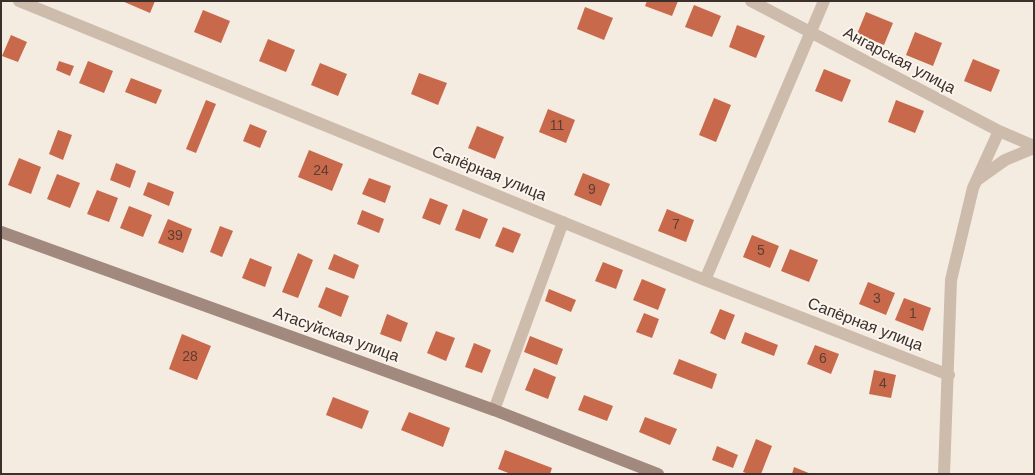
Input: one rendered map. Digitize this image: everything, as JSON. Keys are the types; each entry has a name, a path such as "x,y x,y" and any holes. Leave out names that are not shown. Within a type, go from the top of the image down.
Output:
{"street":[{"name":"Сапёрная улица","path":"19,1 705,280 948,375"},
{"name":"Ангарская улица","path":"751,1 999,131 1034,147"},
{"path":"705,280 812,33 824,1"},
{"path":"944,474 951,280 973,188 999,131"},
{"path":"977,180 1005,160 1034,147"},
{"path":"494,410 563,222"},
{"name":"Атасуйская улица","path":"1,232 494,410 658,474"}],"building":[{"path":"122,1 155,1 150,13"},
{"path":"647,1 678,1 672,16 645,6"},
{"path":"694,5 721,16 712,37 685,27"},
{"path":"585,7 613,18 604,40 577,29"},
{"path":"203,10 230,21 221,43 194,32"},
{"path":"866,12 893,23 884,45 857,34"},
{"path":"737,25 765,36 756,58 729,47"},
{"path":"915,32 942,43 933,66 906,55"},
{"path":"11,35 27,42 18,62 2,56"},
{"path":"268,39 295,50 286,72 259,61"},
{"path":"973,59 1000,70 991,92 964,81"},
{"path":"59,61 74,66 70,76 56,70"},
{"path":"88,61 113,71 104,93 79,83"},
{"path":"320,63 347,74 338,96 311,85"},
{"path":"824,69 851,80 842,102 815,91"},
{"path":"419,73 447,83 438,105 411,94"},
{"path":"131,78 162,90 156,104 125,92"},
{"path":"714,98 731,105 716,142 699,135"},
{"path":"206,100 216,104 196,153 186,149"},
{"path":"896,100 924,111 915,133 888,122"},
{"path":"548,109 575,120 566,143 539,132"},
{"path":"250,124 267,131 260,148 243,141"},
{"path":"477,126 504,137 495,159 468,148"},
{"path":"58,130 72,135 63,160 49,154"},
{"path":"309,150 343,164 332,191 298,177"},
{"path":"19,158 41,167 31,194 8,185"},
{"path":"116,163 136,171 130,188 110,180"},
{"path":"583,173 610,184 601,206 574,195"},
{"path":"57,174 80,183 70,208 47,199"},
{"path":"369,178 391,186 385,203 362,194"},
{"path":"148,182 174,192 169,206 143,195"},
{"path":"97,190 118,198 109,222 87,214"},
{"path":"430,198 448,205 440,225 422,218"},
{"path":"129,206 152,215 143,237 120,228"},
{"path":"463,209 488,219 480,239 455,230"},
{"path":"667,209 694,220 686,242 658,231"},
{"path":"362,210 384,219 379,233 357,224"},
{"path":"168,219 192,229 183,253 158,243"},
{"path":"220,226 233,231 222,257 210,252"},
{"path":"503,227 521,234 513,253 495,246"},
{"path":"752,235 779,246 770,268 743,257"},
{"path":"790,249 818,260 809,282 781,271"},
{"path":"298,253 313,260 298,298 282,292"},
{"path":"334,254 359,265 354,279 328,269"},
{"path":"250,258 272,267 265,287 242,278"},
{"path":"603,262 623,270 616,289 595,281"},
{"path":"642,279 666,289 658,310 633,300"},
{"path":"868,282 895,293 886,315 859,304"},
{"path":"326,287 349,296 341,317 318,307"},
{"path":"549,289 576,300 571,312 545,301"},
{"path":"904,298 931,308 923,331 895,320"},
{"path":"720,309 735,315 725,340 710,333"},
{"path":"644,313 659,319 652,338 636,332"},
{"path":"387,314 408,323 401,342 380,334"},
{"path":"436,331 455,338 446,361 427,353"},
{"path":"745,332 778,345 774,356 741,343"},
{"path":"182,334 211,346 197,380 169,369"},
{"path":"530,336 563,349 557,365 524,352"},
{"path":"474,343 491,350 482,373 465,367"},
{"path":"815,345 839,354 831,374 807,364"},
{"path":"679,359 717,374 712,389 673,374"},
{"path":"534,368 556,377 548,399 525,390"},
{"path":"874,370 896,375 891,398 869,394"},
{"path":"584,395 613,406 607,421 578,410"},
{"path":"333,397 369,411 362,429 326,415"},
{"path":"409,412 450,428 443,447 401,430"},
{"path":"645,417 677,429 670,445 639,432"},
{"path":"756,439 772,446 761,474 749,474 743,472"},
{"path":"717,446 738,455 733,468 712,460"},
{"path":"505,450 552,468 550,474 511,474 498,469"},
{"path":"794,467 811,474 792,474"}]}
